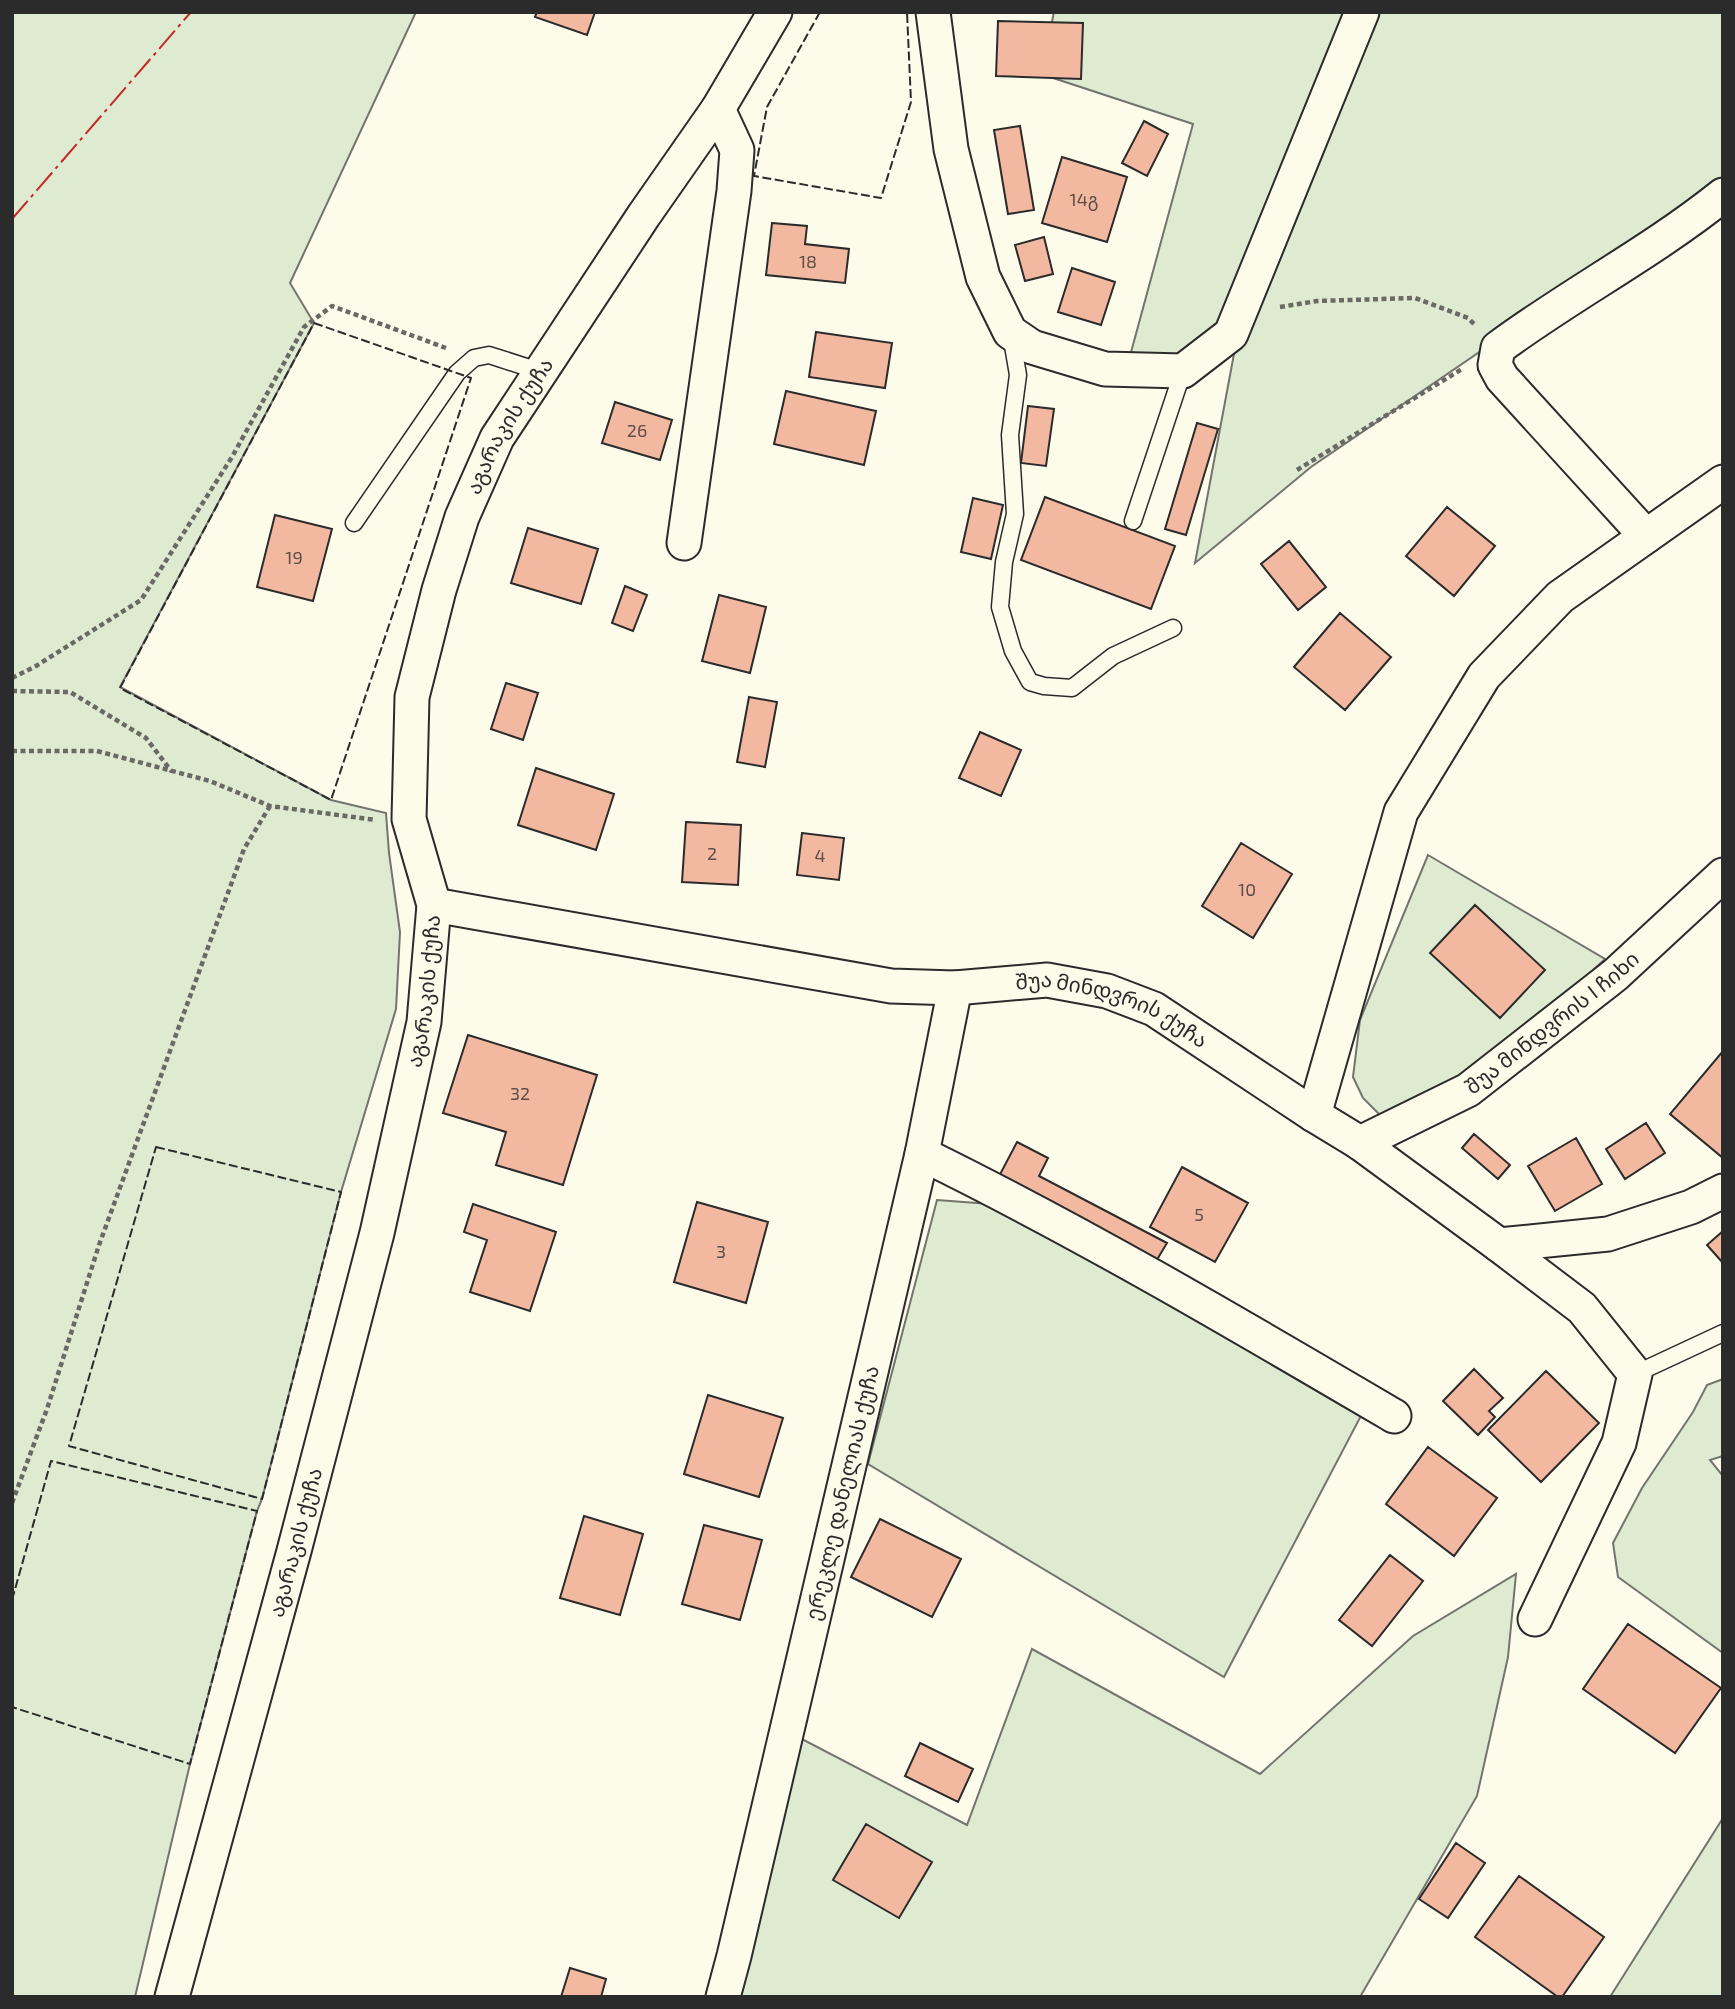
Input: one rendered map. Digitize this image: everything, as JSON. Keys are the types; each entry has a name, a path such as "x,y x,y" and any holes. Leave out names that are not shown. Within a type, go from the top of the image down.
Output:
{"street":[{"name":"აგარაკის ქუჩა","path":"172,1997 294,1551 377,1233 424,1022 434,905 409,819 412,697 439,590 462,517 497,438 644,215 718,109 775,12"},
{"path":"933,12 951,149 983,277 1010,332 1032,347 1105,369 1183,371 1231,334 1362,12"},
{"path":"684,543 734,191 737,150 718,109"},
{"path":"1646,536 1502,378 1495,365 1498,348 1535,320 1697,215 1723,195"},
{"path":"1314,1115 1401,812 1485,676 1560,597 1723,482"},
{"name":"შუა მინდვრის I ჩიხი","path":"1360,1143 1468,1090 1615,975 1723,875"},
{"name":"შუა მინდვრის ქუჩა","path":"434,905 891,986 955,988 1047,980 1107,991 1154,1009 1360,1143 1499,1245 1581,1308 1635,1374"},
{"name":"ერეკლე დანელიას ქუჩა","path":"723,1997 922,1154 955,988"},
{"path":"922,1154 994,1189 1242,1327 1394,1416"},
{"path":"1499,1245 1608,1234 1691,1207 1723,1191"},
{"path":"1535,1619 1619,1443 1635,1374"}],"lane":[{"path":"1010,332 1018,375 1010,435 1015,514 1004,562 1000,607 1013,651 1030,682 1072,688 1113,656 1173,628"},
{"path":"354,523 457,373 474,358 489,355 541,372"},
{"path":"1133,521 1183,371"},
{"path":"1635,1374 1723,1333"}],"path":[{"path":"1279,308 1317,301 1415,298 1468,318 1498,348 1297,470"},
{"path":"12,678 141,600 232,457 304,327 332,306 474,358"},
{"path":"12,691 70,692 146,738 173,772"},
{"path":"12,751 97,751 210,781 270,806 387,821 409,819"},
{"path":"12,1503 47,1409 99,1245 244,849 270,806"}],"green space":[{"path":"12,12 416,12 290,283 314,323 120,687 331,800 386,813 400,932 396,1009 341,1192 190,1764 135,1997 12,1997"},
{"path":"1054,12 1723,12 1723,178 1639,243 1311,467 1195,563 1239,327 1179,355 1130,356 1193,124 1041,74"},
{"path":"1428,855 1605,959 1490,1066 1380,1115 1363,1098 1353,1077 1360,1020"},
{"path":"937,1200 990,1204 1363,1412 1224,1677 868,1464"},
{"path":"1723,1379 1723,1456 1710,1460 1723,1476 1723,1653 1618,1577 1613,1543 1642,1488 1693,1412 1707,1385"},
{"path":"1516,1574 1508,1657 1477,1796 1360,1997 737,1997 800,1738 967,1825 1032,1649 1260,1774 1413,1636"},
{"path":"1723,1818 1723,1997 1610,1997"}],"building":[{"path":"537,12 595,12 587,35 535,17"},
{"path":"998,21 1083,23 1081,79 996,76"},
{"path":"1144,121 1168,134 1147,176 1122,163"},
{"path":"1020,126 1034,210 1008,214 994,130"},
{"path":"1062,157 1127,177 1107,242 1042,223"},
{"path":"772,223 807,226 805,244 849,249 845,283 766,275"},
{"path":"1044,237 1053,274 1025,281 1015,245"},
{"path":"1072,268 1115,282 1101,325 1058,312"},
{"path":"816,332 892,343 885,388 809,377"},
{"path":"786,391 876,411 864,465 774,444"},
{"path":"615,402 672,420 660,460 602,443"},
{"path":"1028,406 1054,409 1046,466 1021,463"},
{"path":"1197,423 1218,429 1186,535 1165,529"},
{"path":"1045,497 1175,546 1151,609 1021,560"},
{"path":"973,498 1003,505 991,559 961,552"},
{"path":"1447,507 1495,546 1454,596 1406,556"},
{"path":"275,515 332,529 313,601 257,587"},
{"path":"528,528 598,549 581,604 511,583"},
{"path":"1289,541 1326,587 1298,610 1261,564"},
{"path":"625,586 647,595 633,631 612,623"},
{"path":"719,595 766,607 750,673 702,661"},
{"path":"1340,613 1391,657 1345,710 1294,667"},
{"path":"506,683 538,693 523,740 491,729"},
{"path":"749,697 777,702 765,767 737,762"},
{"path":"980,732 1021,750 1001,796 959,778"},
{"path":"536,768 614,794 596,850 518,825"},
{"path":"686,822 741,825 738,885 682,882"},
{"path":"802,833 844,838 839,880 797,875"},
{"path":"1241,843 1292,874 1253,938 1202,906"},
{"path":"1475,905 1545,970 1500,1018 1430,953"},
{"path":"468,1035 597,1075 563,1185 496,1165 506,1132 443,1113"},
{"path":"1723,1051 1723,1158 1670,1114"},
{"path":"1646,1123 1665,1153 1625,1179 1606,1149"},
{"path":"1474,1134 1510,1165 1498,1179 1462,1148"},
{"path":"1576,1138 1602,1184 1555,1211 1528,1166"},
{"path":"1017,1142 1048,1158 1039,1176 1167,1243 1155,1263 997,1180"},
{"path":"1182,1167 1248,1203 1215,1262 1150,1227"},
{"path":"697,1202 768,1222 746,1303 674,1282"},
{"path":"473,1204 556,1232 530,1311 470,1292 487,1240 464,1232"},
{"path":"1723,1231 1723,1263 1707,1245"},
{"path":"1474,1369 1503,1398 1489,1411 1495,1417 1478,1435 1443,1401"},
{"path":"1546,1371 1599,1423 1541,1482 1488,1430"},
{"path":"708,1395 783,1418 759,1497 684,1474"},
{"path":"1428,1447 1497,1498 1454,1556 1386,1504"},
{"path":"584,1516 643,1534 620,1615 560,1598"},
{"path":"880,1519 961,1559 932,1617 851,1577"},
{"path":"704,1525 762,1540 740,1620 682,1604"},
{"path":"1390,1555 1423,1581 1372,1646 1339,1620"},
{"path":"1628,1624 1721,1688 1675,1753 1583,1689"},
{"path":"920,1743 973,1769 958,1802 905,1776"},
{"path":"866,1824 932,1862 899,1918 833,1880"},
{"path":"1456,1843 1485,1863 1448,1918 1419,1899"},
{"path":"1519,1876 1604,1937 1562,1997 1558,1997 1475,1937"},
{"path":"570,1968 606,1979 601,1997 561,1997"}],"fence":[{"path":"820,12 767,107 754,176 881,198 911,102 907,12"},
{"path":"314,323 471,378 331,800 120,688 314,323"},
{"path":"156,1147 341,1192 262,1499 69,1446 156,1147"},
{"path":"12,1600 51,1461 257,1511 190,1764 12,1707"}],"power":[{"path":"12,219 191,12"}]}
